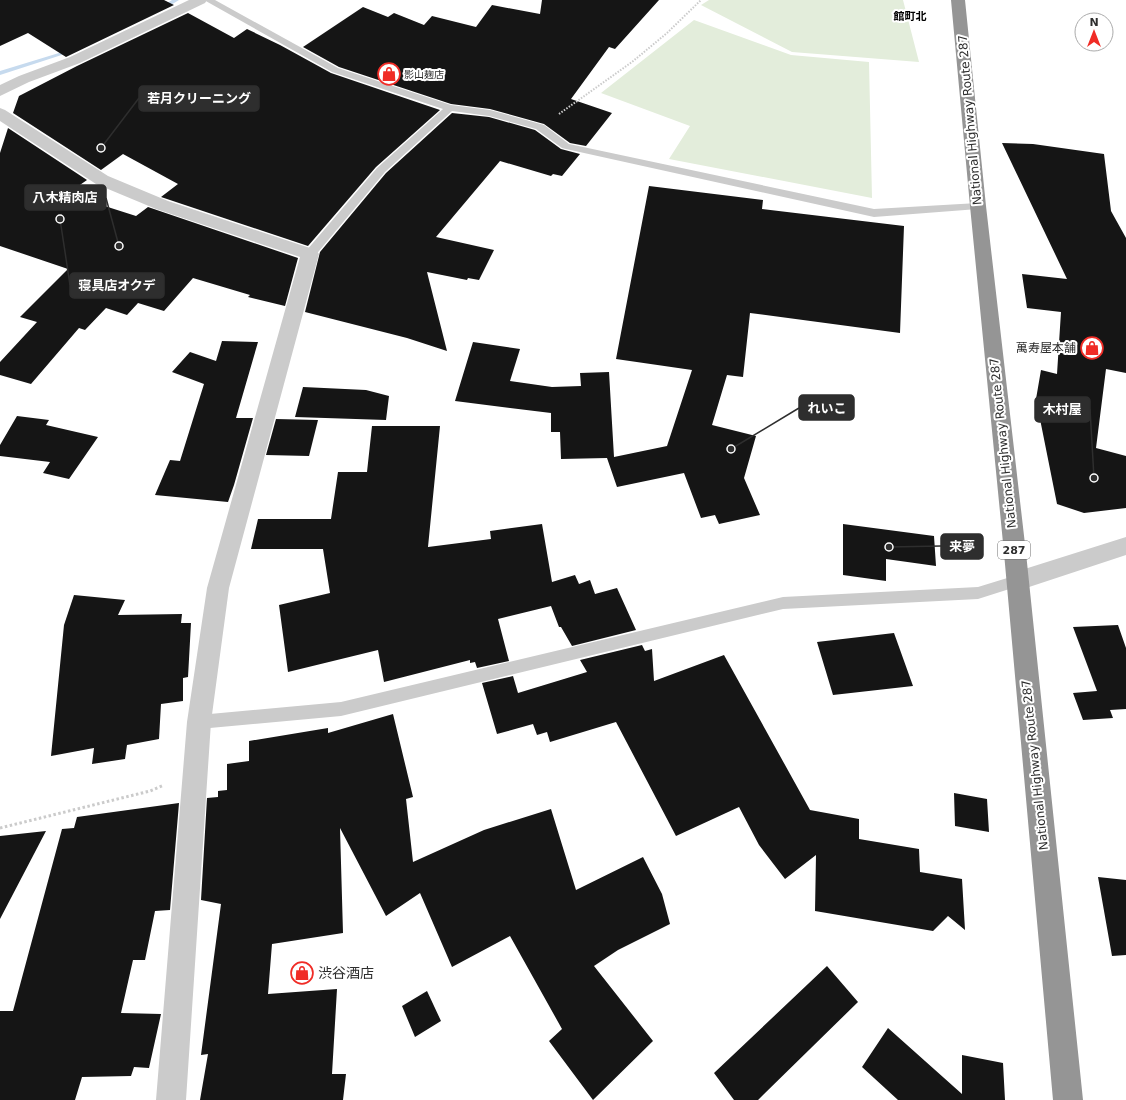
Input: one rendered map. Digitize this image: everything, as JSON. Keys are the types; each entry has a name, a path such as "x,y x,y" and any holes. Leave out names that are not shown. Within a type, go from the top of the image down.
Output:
{"highway":[{"name":"National Highway Route 287","path":"958,0 1068,1100"}],"street":[{"path":"0,91 24,79 75,60 200,0"},
{"path":"1,116 102,180 162,205 310,254 218,588 199,722 172,1100"},
{"path":"1017,581 1126,546"}],"lane":[{"path":"208,0 335,70 450,108 490,114 540,127 566,146 874,213 978,206"},
{"path":"310,254 381,170 450,108"},
{"path":"199,722 341,709 783,604 978,593 1017,581"}],"path":[{"path":"540,127 632,62 667,33 701,0"},
{"path":"0,828 150,791 195,771"}],"green space":[{"path":"709,0 903,0 919,62 792,52 701,5"},
{"path":"694,20 791,55 869,62 872,198 669,159 690,126 601,93"}],"building":[{"path":"0,0 164,0 174,5 66,57 28,33 0,46"},
{"path":"542,0 659,0 615,49 609,47 571,99 612,113 586,146 570,143 544,124 490,109 451,104 339,67 303,47 363,7 388,17 394,13 424,25 432,16 476,27 492,5 540,14"},
{"path":"188,13 234,38 247,29 331,73 440,110 376,167 308,246 161,197 178,184 123,154 101,170 13,113 19,96 77,66"},
{"path":"452,113 489,117 535,130 561,149 580,154 562,176 553,174 551,176 500,161 436,237 494,250 479,280 468,278 467,280 427,272 447,351 407,338 305,312 320,252 386,173"},
{"path":"8,128 87,180 67,194 136,216 148,207 298,258 285,306 248,297 250,295 193,278 164,311 138,303 127,315 106,308 85,330 79,328 31,384 0,375 0,362 37,322 20,317 68,269 0,246 0,153"},
{"path":"1002,143 1033,144 1104,154 1111,211 1126,238 1126,373 1106,369 1096,448 1126,456 1126,508 1084,513 1057,504 1036,399 1041,370 1057,374 1061,312 1027,308 1022,274 1067,279"},
{"path":"649,186 763,200 762,209 904,226 900,333 750,313 743,377 727,375 712,425 756,436 744,478 760,515 719,524 715,515 701,518 684,473 617,487 607,458 561,459 560,432 551,432 551,413 455,401 473,342 520,349 510,381 552,387 581,386 580,373 609,372 614,457 667,446 692,370 616,359"},
{"path":"222,341 258,342 236,418 253,418 228,502 155,495 170,460 180,461 204,384 172,372 190,352 216,361"},
{"path":"303,387 366,390 389,396 386,420 295,417"},
{"path":"17,416 49,420 46,425 98,437 69,479 43,473 50,462 0,456 0,445"},
{"path":"276,419 318,420 309,456 266,455"},
{"path":"372,426 440,426 428,547 491,539 490,531 542,524 552,582 575,575 579,584 590,580 595,594 617,588 636,630 572,646 561,627 559,627 551,606 498,619 509,661 477,668 475,662 470,663 470,660 384,682 378,650 288,672 279,605 330,593 323,549 251,549 258,519 331,519 338,472 367,472"},
{"path":"843,524 934,536 936,566 886,559 886,581 843,575"},
{"path":"74,595 125,600 118,615 182,614 181,623 191,623 188,677 183,678 183,701 161,704 159,739 127,745 125,759 92,764 94,748 51,756 64,625"},
{"path":"1118,625 1126,648 1126,709 1110,710 1113,718 1083,720 1073,693 1097,691 1073,627"},
{"path":"894,633 913,686 833,695 817,642"},
{"path":"642,645 645,651 652,649 654,681 724,655 810,810 859,819 859,839 919,849 920,872 962,879 965,930 948,916 933,931 815,911 816,855 785,879 759,845 739,807 676,836 616,722 550,742 547,732 537,735 533,724 497,734 482,683 513,676 518,693 587,672 580,660"},
{"path":"393,714 413,797 406,799 413,862 484,830 551,809 576,890 643,857 662,894 670,924 618,950 594,966 653,1041 593,1100 549,1041 562,1029 510,936 452,967 420,893 386,916 340,828 343,933 272,944 268,994 337,989 332,1074 346,1074 343,1100 200,1100 208,1054 201,1055 221,904 201,900 207,798 218,797 218,791 227,790 227,764 249,761 249,741 328,728 328,733"},
{"path":"954,793 987,799 989,832 955,826"},
{"path":"179,803 170,910 155,911 145,960 133,960 121,1013 161,1014 149,1068 134,1067 131,1076 82,1077 75,1100 0,1100 0,1011 13,1011 62,829 74,828 77,817"},
{"path":"46,831 0,919 0,836"},
{"path":"1098,877 1126,880 1126,955 1112,956"},
{"path":"827,966 858,1002 758,1100 734,1100 714,1073"},
{"path":"427,991 441,1021 415,1037 402,1006"},
{"path":"888,1028 962,1094 962,1055 1003,1063 1005,1100 898,1100 862,1067"}],"waterway":[{"path":"159,10 176,0"},
{"path":"0,73 74,50"}],"place":[{"name":"影山麹店","path":"389,74"},
{"name":"若月クリーニング","path":"101,148"},
{"name":"寝具店オクデ","path":"60,219"},
{"name":"八木精肉店","path":"119,246"},
{"name":"萬寿屋本舗","path":"1092,348"},
{"name":"れいこ","path":"731,449"},
{"name":"木村屋","path":"1094,478"},
{"name":"来夢","path":"889,547"},
{"name":"渋谷酒店","path":"302,973"}],"district":[{"name":"館町北","path":"910,16"}]}
